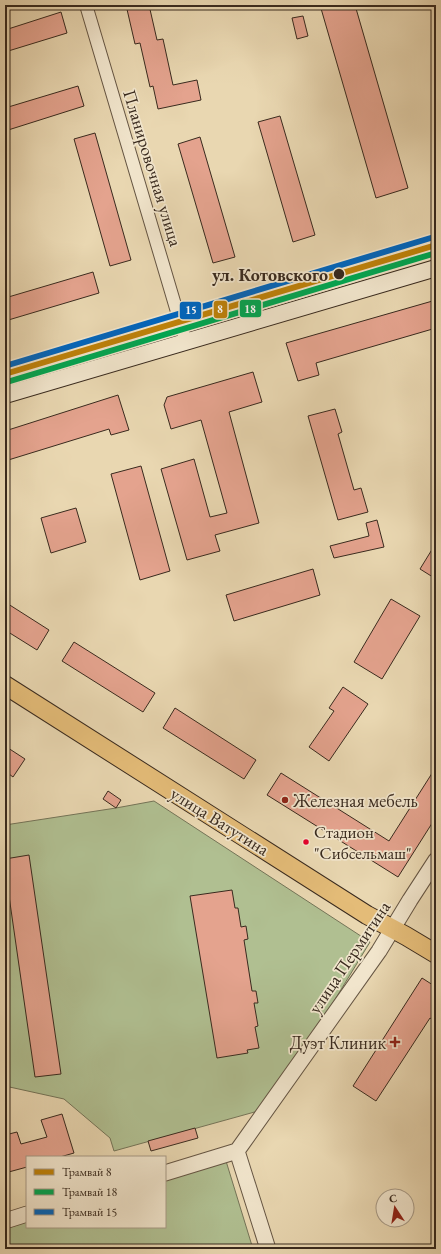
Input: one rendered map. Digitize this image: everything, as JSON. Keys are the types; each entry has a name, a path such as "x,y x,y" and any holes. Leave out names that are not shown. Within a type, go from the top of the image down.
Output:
{"main road":[{"path":"5,395 436,268"},
{"name":"улица Ватутина","path":"5,685 367,915 393,928 436,954"}],"street":[{"name":"Планировочная улица","path":"86,5 186,342"},
{"name":"улица Пермитина","path":"237,1151 379,951 436,860"},
{"path":"166,1173 237,1151 268,1249"},
{"path":"5,1221 26,1214"}],"green space":[{"name":"Стадион \"Сибсельмаш\"","path":"154,801 370,942 269,1108 114,1151 110,1138 64,1099 5,1086 5,825"},
{"path":"226,1161 253,1249 5,1249 5,1227 26,1220 26,1228 166,1228 166,1179"}],"building":[{"path":"126,5 149,5 157,40 163,39 173,85 197,80 201,100 158,109 153,86 150,87 140,43 135,44"},
{"path":"320,5 355,5 408,188 376,198"},
{"path":"61,12 67,33 5,52 5,30"},
{"path":"303,16 308,36 297,39 292,18"},
{"path":"78,86 84,106 5,131 5,108"},
{"path":"280,116 315,235 293,242 258,122"},
{"path":"95,133 131,260 110,266 74,139"},
{"path":"200,137 235,257 213,263 178,144"},
{"path":"93,272 99,293 5,321 5,298"},
{"path":"436,300 436,328 316,363 319,375 298,381 286,343"},
{"path":"253,372 262,402 229,412 259,523 215,535 220,551 187,560 161,469 194,459 210,517 227,513 201,420 171,429 164,405 167,397"},
{"path":"118,395 129,430 111,435 109,429 5,461 5,431"},
{"path":"335,409 342,432 338,434 354,490 361,488 368,512 338,520 308,416"},
{"path":"141,466 170,571 140,580 111,474"},
{"path":"76,508 86,542 51,553 41,518"},
{"path":"377,520 384,547 334,558 330,546 369,536 366,523"},
{"path":"436,543 436,579 420,569"},
{"path":"313,569 320,595 234,621 226,595"},
{"path":"391,599 420,616 382,679 354,662"},
{"path":"5,602 49,630 37,650 5,630"},
{"path":"74,642 155,693 143,712 62,661"},
{"path":"343,687 368,704 329,761 309,747 334,711 329,708"},
{"path":"175,708 256,760 244,779 163,728"},
{"path":"5,746 25,759 13,777 5,771"},
{"path":"436,767 436,817 398,877 267,795 281,773 389,841"},
{"path":"108,791 121,800 116,808 103,799"},
{"path":"29,855 61,1074 35,1077 5,868 5,859"},
{"path":"232,890 235,908 238,908 241,927 246,926 248,939 244,940 252,991 256,991 258,1003 254,1003 258,1026 255,1027 259,1048 247,1050 248,1053 217,1058 190,896"},
{"path":"422,978 436,987 436,1022 430,1018 376,1101 353,1086"},
{"path":"62,1114 74,1153 64,1156 26,1156 26,1167 5,1173 5,1135 17,1132 21,1144 47,1137 41,1120"},
{"path":"195,1128 198,1138 151,1151 148,1141"}],"tram line":[{"name":"15","path":"5,366 434,237"},
{"name":"8","path":"5,374 436,245"},
{"name":"18","path":"7,382 436,253"}],"place":[{"name":"ул. Котовского","path":"339,274"},
{"name":"Железная мебель","path":"285,800"},
{"name":"Стадион \"Сибсельмаш\"","path":"306,842"},
{"name":"Дуэт Клиник","path":"395,1042"}]}
